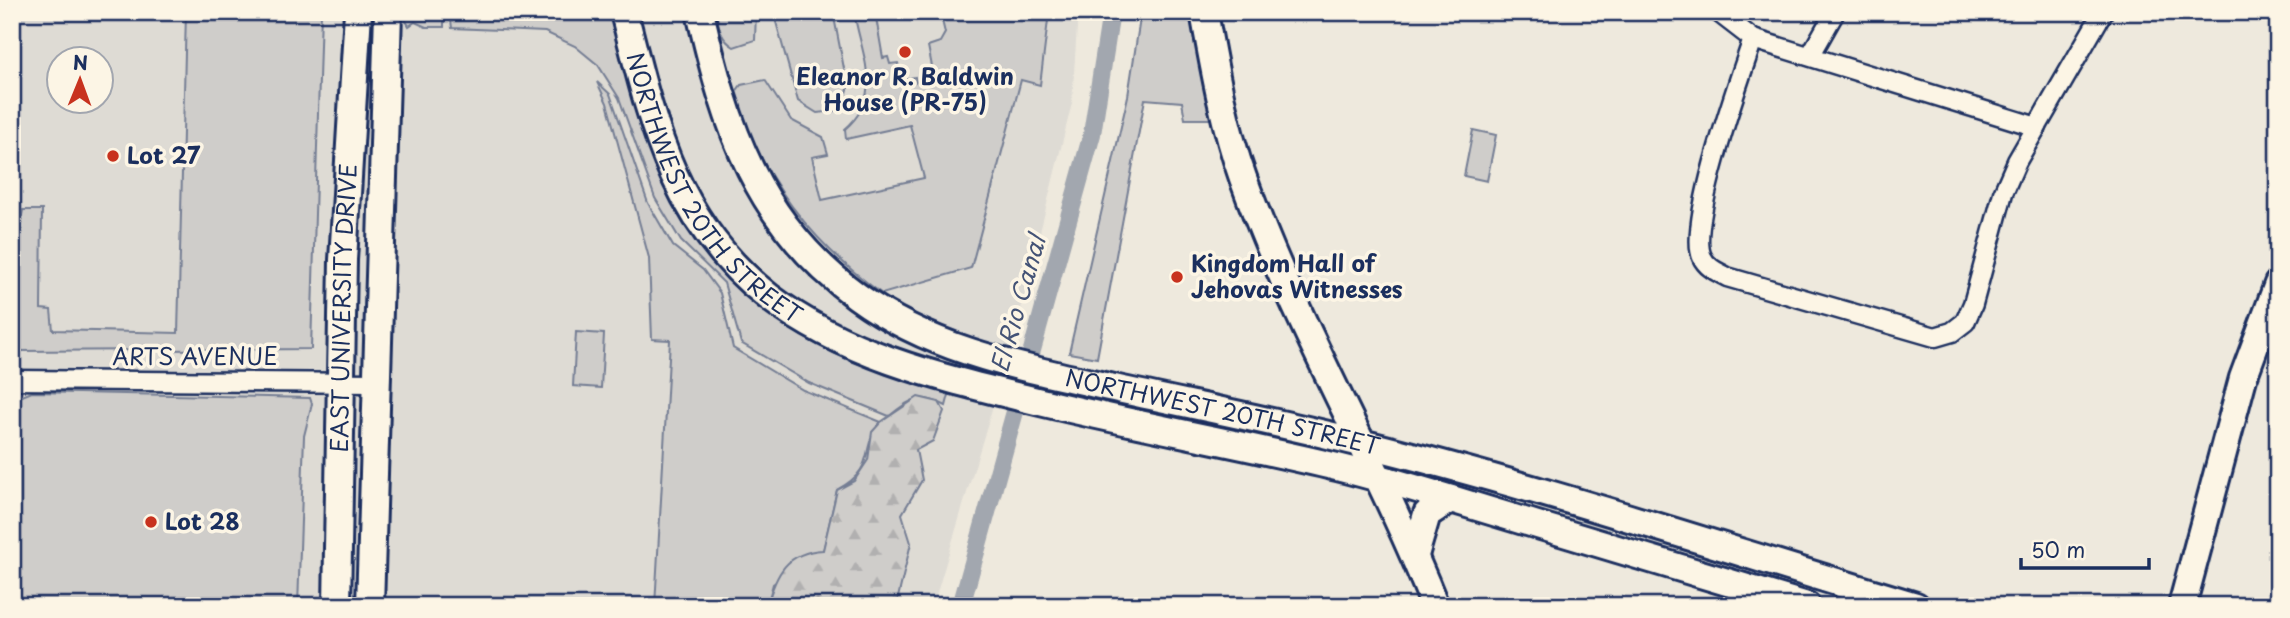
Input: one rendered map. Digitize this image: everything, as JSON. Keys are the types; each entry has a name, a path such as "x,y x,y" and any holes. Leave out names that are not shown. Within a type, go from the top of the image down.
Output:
{"street":[{"name":"EAST UNIVERSITY DRIVE","path":"337,606 346,188 358,12"},
{"name":"EAST UNIVERSITY DRIVE","path":"370,606 388,12"},
{"name":"NORTHWEST 20TH STREET","path":"624,12 649,114 672,174 704,228 743,273 769,296 820,331 877,358 994,391 1378,478 1807,606"},
{"name":"NORTHWEST 20TH STREET","path":"700,12 723,109 734,139 763,194 800,243 855,295 935,341 1052,374 1359,442 1446,465 1916,606"},
{"path":"1204,12 1224,113 1259,222 1359,442 1415,555 1435,606"},
{"path":"1718,12 1753,39 2037,127"},
{"path":"1810,56 1835,12"},
{"path":"1753,39 1701,212 1699,235 1702,257 1712,270 1727,277 1935,337 1952,332 1965,322 1973,304 2003,193 2037,127 2103,12"},
{"path":"2182,606 2243,378 2278,284"},
{"name":"ARTS AVENUE","path":"12,380 377,383"},
{"path":"1095,414 1101,385"},
{"path":"1415,555 1427,514 1450,499"},
{"path":"1773,595 1782,566"}],"shaded area":[{"path":"12,12 1078,12 1072,103 1016,329 933,606 12,606"}],"green space":[{"path":"186,12 321,12 311,349 17,351 19,231 23,210 42,210 41,309 51,310 53,330 178,333"},
{"path":"401,12 444,12 444,27 426,27 415,22 409,26"},
{"path":"450,12 614,12 633,98 653,161 675,205 699,236 762,304 793,331 858,363 950,391 946,406 929,399 916,399 889,416 809,383 741,343 724,283 681,241 655,198 619,98 598,65 575,46 545,32 452,28"},
{"path":"716,12 756,12 755,40 734,47 729,44 721,32"},
{"path":"777,12 833,12 848,89 846,97 835,111 817,113 798,101 776,22"},
{"path":"854,12 875,12 883,58 888,57 890,64 898,63 902,80 915,77 916,82 934,77 928,46 940,42 945,33 940,12 1049,12 1040,85 1021,80 971,268 882,294 833,252 791,206 759,153 735,93 741,85 765,80 791,120 823,137 828,154 812,157 822,200 924,178 910,125 846,139 845,129 857,116 867,88 865,59"},
{"path":"1141,12 1195,12 1213,119 1185,119 1182,102 1145,99 1097,358 1069,353 1128,96"},
{"path":"597,82 610,94 648,203 673,246 703,270 720,293 733,348 803,390 881,422 874,432 858,473 837,490 823,551 773,584 767,606 655,606 670,340 652,339 649,258 607,103"},
{"path":"1473,130 1496,135 1487,181 1464,176"},
{"path":"576,332 604,334 601,388 573,386"},
{"name":"Lot 28","path":"32,392 310,398 312,404 304,436 298,606 12,606 12,400"},
{"path":"918,397 939,402 944,411 933,441 916,450 922,480 902,514 911,543 896,606 767,606 774,584 785,566 800,555 823,550 837,490 854,481 868,460 872,432 881,422"}],"waterway":[{"name":"El Rio Canal","path":"961,606 1092,134 1111,12"}],"place":[{"name":"Eleanor R. Baldwin House (PR-75)","path":"905,52"},
{"name":"Lot 27","path":"113,156"},
{"name":"Kingdom Hall of Jehovas Witnesses","path":"1177,277"},
{"name":"Lot 28","path":"151,522"}]}
